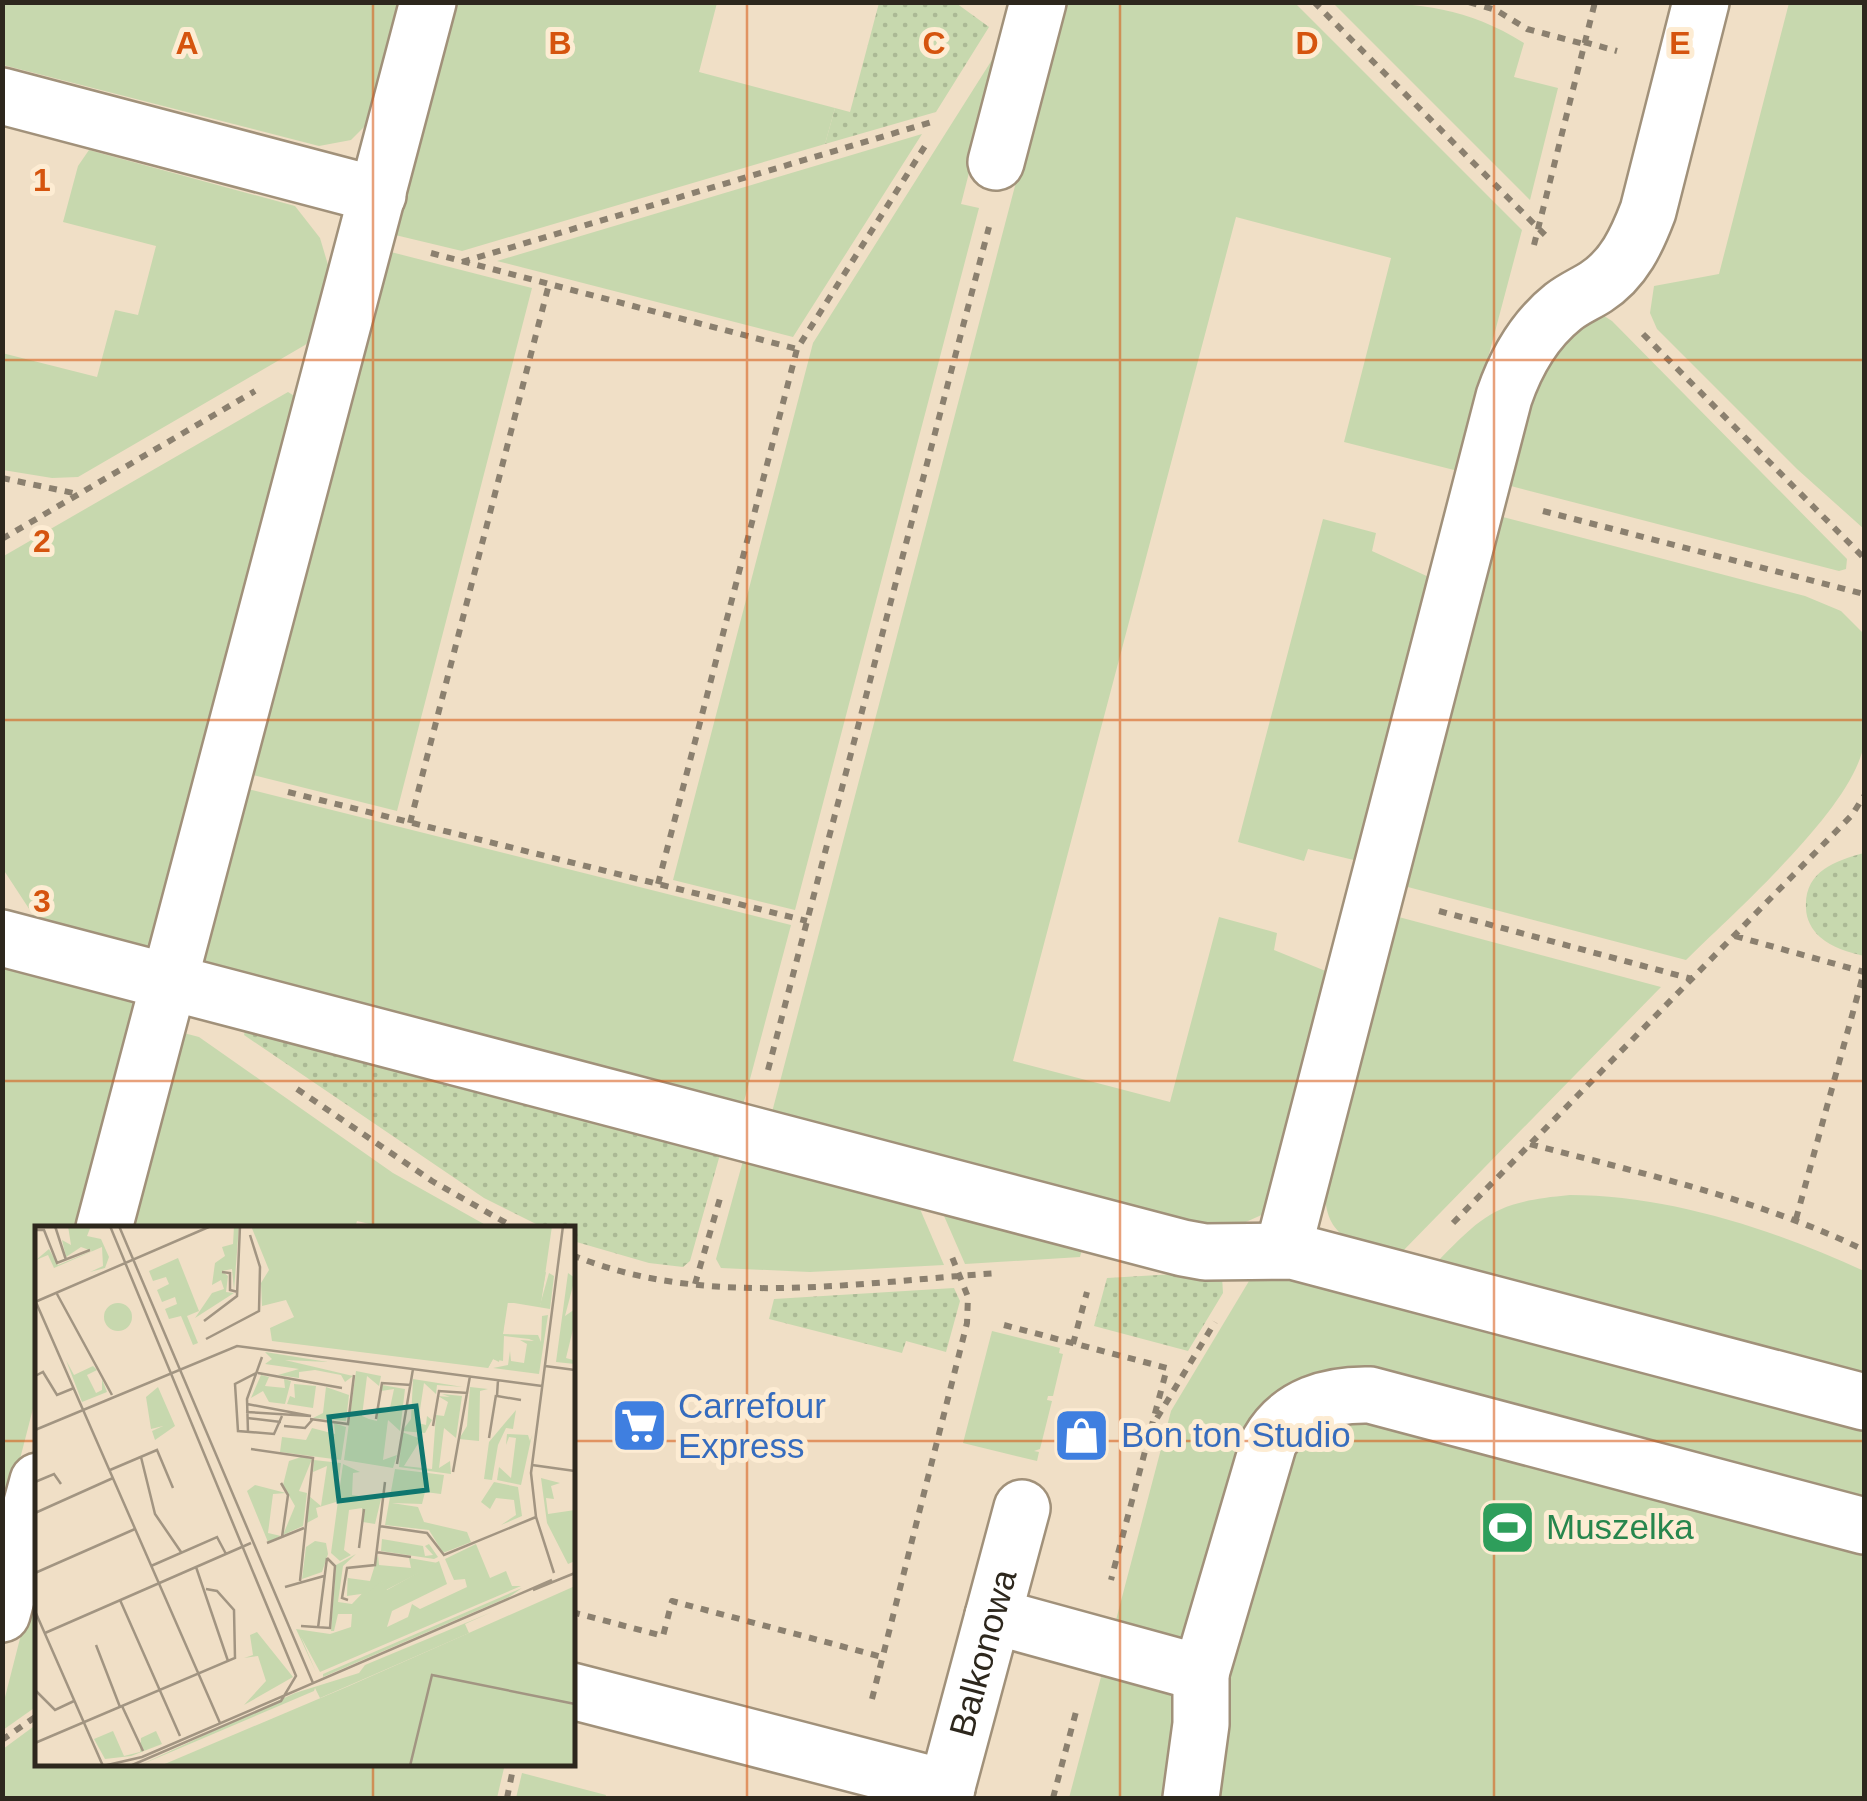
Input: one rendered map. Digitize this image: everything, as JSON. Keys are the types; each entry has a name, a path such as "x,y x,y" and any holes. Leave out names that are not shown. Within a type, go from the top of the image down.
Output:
{"street":[{"path":"105,1226 428,2"},
{"path":"996,162 1038,2"},
{"path":"1271,1250 1303,1173 1504,397 1526,347 1563,307 1611,276 1638,238 1701,2"},
{"path":"2,96 372,215"},
{"path":"2,938 1194,1250 1271,1250 1864,1402"},
{"path":"1192,1798 1201,1724 1201,1673 1269,1442 1295,1413 1332,1397 1370,1396 1864,1526"},
{"path":"2,1614 35,1493"},
{"name":"Balkonowa","path":"946,1793 1022,1508"},
{"path":"992,1616 1201,1673"},
{"path":"575,1692 856,1764 946,1793"}],"path":[{"path":"1469,2 1496,10 1527,29 1584,44"},
{"path":"1533,264 1536,227 1595,2"},
{"path":"462,262 942,119 797,349 658,884"},
{"path":"696,1284 807,920 989,228 996,162"},
{"path":"372,215 462,262 797,349"},
{"path":"410,823 549,284"},
{"path":"2,539 338,343"},
{"path":"2,478 79,494"},
{"path":"1479,494 1864,594"},
{"path":"224,776 807,920"},
{"path":"1398,1280 1852,815 1864,796"},
{"path":"1852,815 1864,818"},
{"path":"1375,894 1692,979"},
{"path":"1734,936 1864,972 1796,1219"},
{"path":"291,1084 432,1182 511,1226"},
{"path":"1530,1144 1710,1190 1796,1219 1864,1250"},
{"path":"856,1764 967,1323 968,1297 917,1178"},
{"path":"1151,1428 1271,1250"},
{"path":"575,1256 621,1273 696,1284 781,1287 1017,1272"},
{"path":"1004,1325 1167,1368 1053,1798"},
{"path":"575,1613 662,1636 672,1601 882,1657"},
{"path":"2,1740 35,1717"},
{"path":"506,1798 514,1766"}],"green space":[{"path":"2,3 405,3 370,121 351,140 319,146 3,65"},
{"path":"453,3 717,3 699,72 835,108 825,144 462,251 391,234"},
{"path":"879,3 956,3 989,27 936,112 825,144 835,108 850,112"},
{"path":"1063,3 1295,3 1522,230 1458,471 1344,442 1391,258 1236,217 1013,1061 1170,1102 1219,917 1277,933 1274,950 1328,972 1266,1213 1219,1234 771,1116"},
{"path":"1333,3 1432,8 1477,20 1524,43 1514,77 1558,88 1530,200"},
{"path":"1789,3 1864,3 1864,529 1797,469 1657,329 1650,313 1654,286 1719,274"},
{"path":"1002,44 961,204 979,208 795,910 673,880 813,343"},
{"path":"922,134 793,337 497,261"},
{"path":"89,150 295,206 320,238 331,275 314,336 305,345 78,477 52,478 3,470 2,353 97,377 115,310 138,315 156,246 63,222 78,166"},
{"path":"387,251 532,288 397,811 249,774"},
{"path":"1601,314 1847,559 1846,569 1839,571 1507,485 1534,384 1586,316"},
{"path":"288,392 296,397 158,937 149,949 39,924 3,869 2,557"},
{"path":"1499,516 1805,596 1841,611 1864,634 1865,729 1856,768 1840,796 1790,857 1686,960 1404,886"},
{"path":"1323,519 1376,533 1372,551 1431,578 1358,861 1308,849 1304,861 1238,842"},
{"path":"244,788 791,925 742,1109 205,965 202,959"},
{"path":"1864,853 1864,956 1835,947 1820,937 1810,924 1806,908 1810,885 1823,870"},
{"path":"1395,916 1661,987 1399,1255 1359,1243 1339,1231 1327,1210 1325,1193"},
{"path":"3,962 134,1001 137,1009 82,1226 35,1226 35,1401 3,1525"},
{"path":"246,1026 721,1151 690,1261 683,1267 649,1263 575,1242 575,1226 540,1226 484,1198 244,1035"},
{"path":"180,1032 199,1037 393,1173 487,1226 378,1226 357,1221 356,1226 129,1226"},
{"path":"744,1157 917,1202 944,1265 810,1272 721,1268 716,1259"},
{"path":"1570,1195 1683,1208 1758,1229 1864,1271 1864,1378 1434,1265 1493,1213 1524,1202"},
{"path":"941,1209 1083,1246 1080,1257 965,1264"},
{"name":"Muszelka","path":"1258,1266 1864,1426 1864,1798 1069,1798 1101,1677 1110,1679 1125,1623 1116,1620 1171,1411"},
{"path":"1210,1272 1222,1277 1223,1293 1188,1351 1094,1326 1107,1278"},
{"path":"954,1288 960,1301 946,1352 906,1341 902,1353 769,1319 774,1299"},
{"path":"992,1331 1060,1348 1059,1353 1063,1354 1053,1396 1047,1400 1052,1401 1040,1449 1034,1451 1039,1452 1037,1461 963,1443"},
{"path":"35,1580 35,1707 3,1730 3,1705"},
{"path":"35,1725 35,1766 504,1768 497,1798 3,1798 3,1749"},
{"path":"522,1773 606,1795 516,1798"}],"place":[{"name":"Carrefour Express","path":"639,1426"},
{"name":"Bon ton Studio","path":"1082,1435"},
{"name":"Muszelka","path":"1507,1527"}]}
